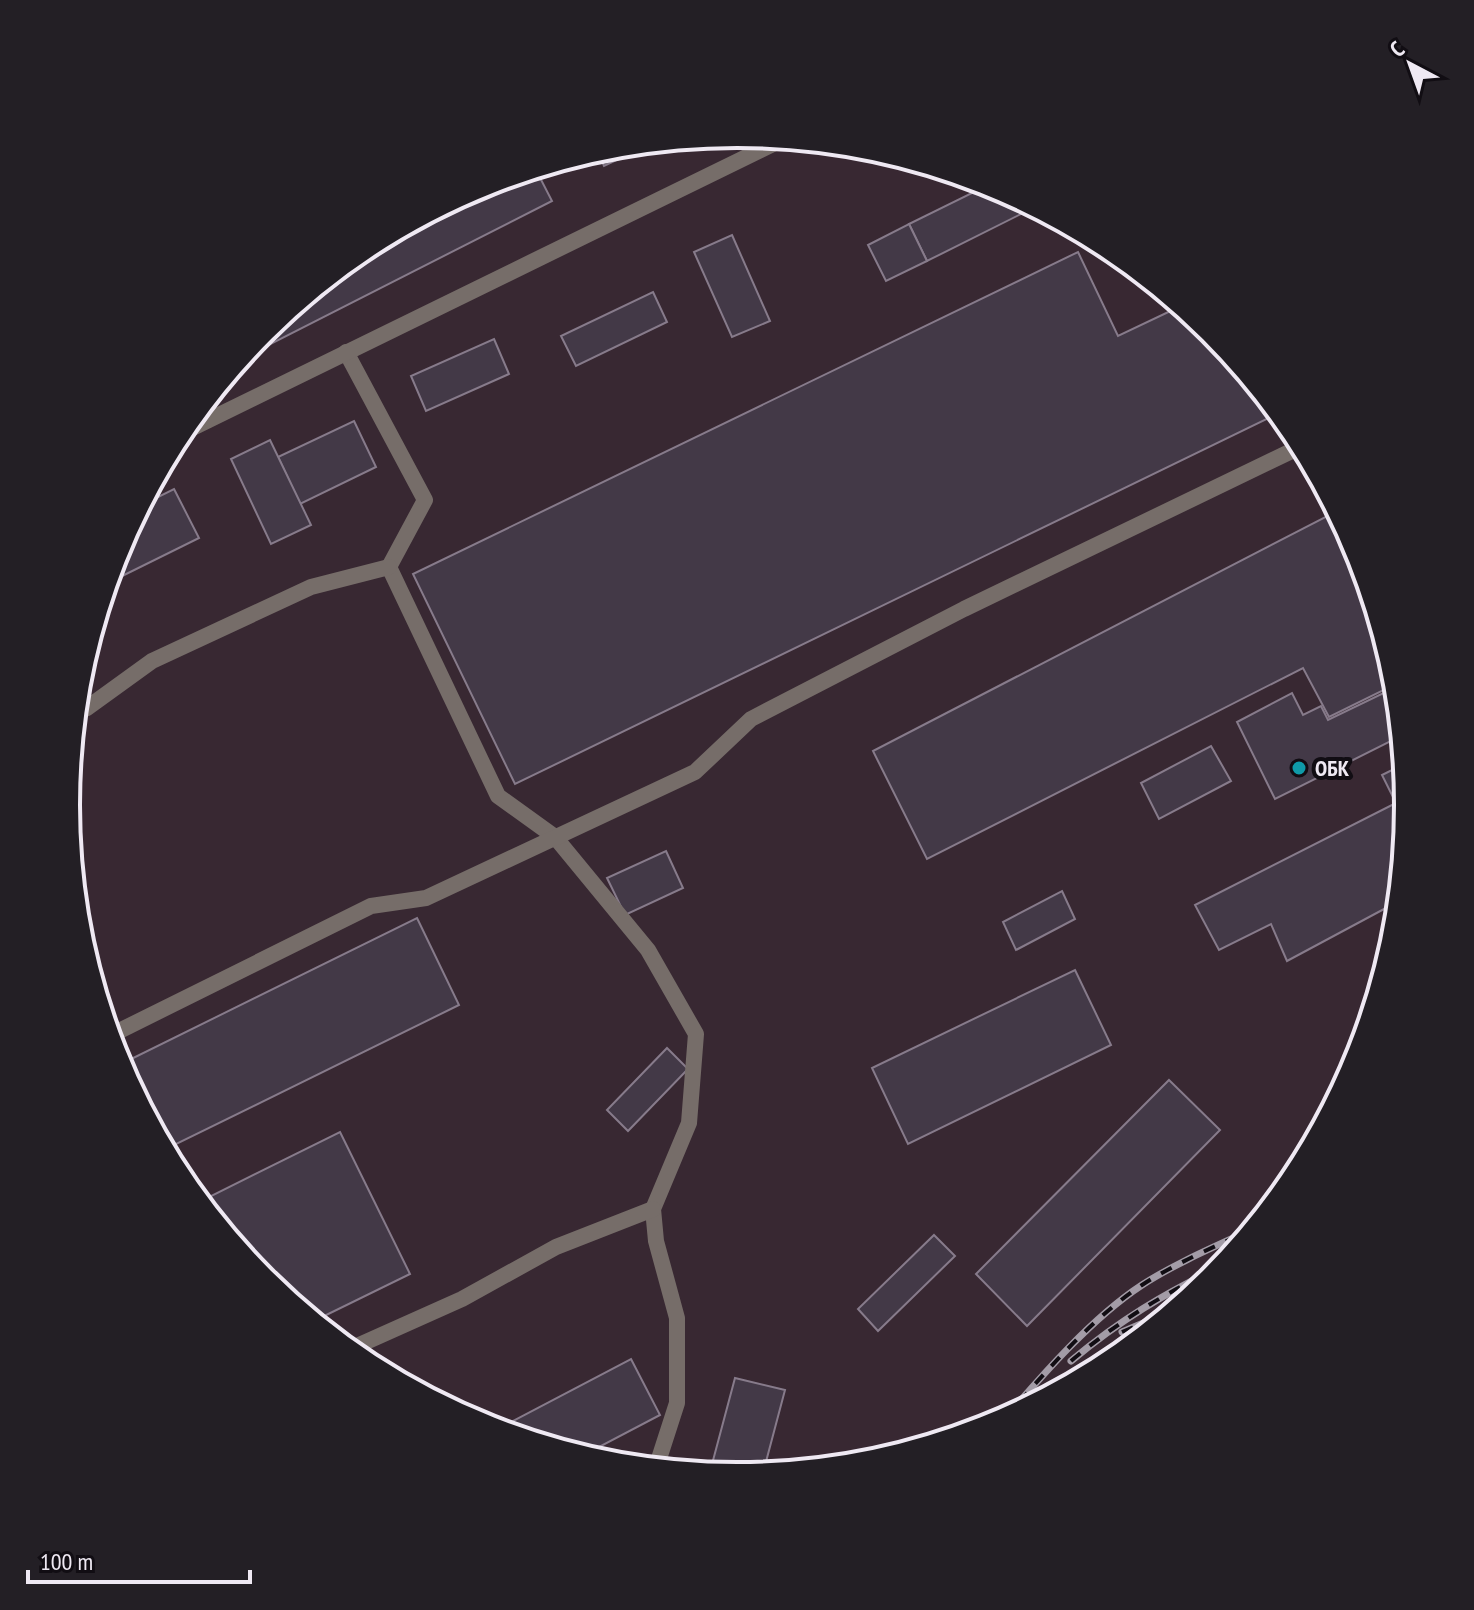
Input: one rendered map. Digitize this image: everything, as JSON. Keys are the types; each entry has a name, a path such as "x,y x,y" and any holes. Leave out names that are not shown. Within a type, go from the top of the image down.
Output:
{"lane":[{"path":"204,422 763,149"},
{"path":"88,707 152,661 311,587 389,567 425,500 346,352"},
{"path":"120,1030 371,906 426,898 695,772 751,719 964,609 1290,452"},
{"path":"389,567 498,796 555,837 648,950 696,1034 689,1123 653,1209 656,1241 677,1318 677,1403 660,1457"},
{"path":"362,1344 462,1299 556,1247 653,1209"}],"shaded area":[{"path":"694,149 780,149 823,154 907,170 948,183 988,198 1066,236 1137,284 1170,311 1202,340 1258,405 1283,440 1326,514 1344,554 1372,635 1393,762 1393,848 1388,891 1372,975 1359,1016 1344,1056 1306,1134 1258,1205 1231,1238 1202,1270 1137,1326 1102,1351 1028,1394 988,1412 907,1440 780,1461 694,1461 651,1456 567,1440 526,1427 486,1412 408,1374 337,1326 304,1299 272,1270 216,1205 191,1170 148,1096 130,1056 102,975 81,848 81,762 86,719 102,635 115,594 130,554 168,476 216,405 243,372 272,340 337,284 372,259 446,216 486,198 567,170"}],"building":[{"path":"540,178 552,201 267,346 337,284 372,259 446,216"},
{"path":"973,192 1022,213 927,261 909,224"},
{"path":"909,224 927,261 886,281 868,245"},
{"path":"732,235 770,321 732,337 694,252"},
{"path":"1078,252 1118,336 1170,311 1202,340 1268,419 515,784 413,574"},
{"path":"653,292 667,322 576,366 561,336"},
{"path":"494,339 509,374 426,411 411,376"},
{"path":"354,421 376,467 300,504 278,457"},
{"path":"270,440 311,525 271,544 231,459"},
{"path":"174,489 199,538 122,576 130,554 157,498"},
{"path":"1327,516 1359,594 1372,635 1383,690 1329,717 1303,668 927,859 873,751"},
{"name":"ОБК","path":"1292,693 1303,715 1321,706 1328,720 1384,693 1391,741 1275,799 1237,722"},
{"path":"1211,746 1231,781 1159,819 1141,783"},
{"path":"1393,769 1394,799 1382,775"},
{"path":"1394,804 1393,848 1385,908 1287,961 1271,924 1219,950 1195,905"},
{"path":"666,851 683,888 625,915 607,878"},
{"path":"1062,891 1075,919 1016,950 1003,922"},
{"path":"417,918 459,1005 175,1145 131,1059"},
{"path":"1075,970 1111,1045 908,1144 872,1068"},
{"path":"667,1048 688,1069 628,1131 607,1110"},
{"path":"1169,1080 1220,1130 1027,1326 976,1274"},
{"path":"340,1132 410,1274 325,1316 272,1270 210,1197"},
{"path":"934,1235 955,1256 878,1331 858,1309"},
{"path":"631,1359 660,1415 599,1447 512,1422"},
{"path":"735,1378 785,1390 766,1461 713,1461"}],"railway":[{"path":"1025,1395 1069,1348 1124,1298 1168,1269 1229,1240"},
{"path":"1071,1361 1144,1308 1188,1282"},
{"path":"1122,1332 1138,1325"}],"place":[{"name":"ОБК","path":"1299,768"}]}
